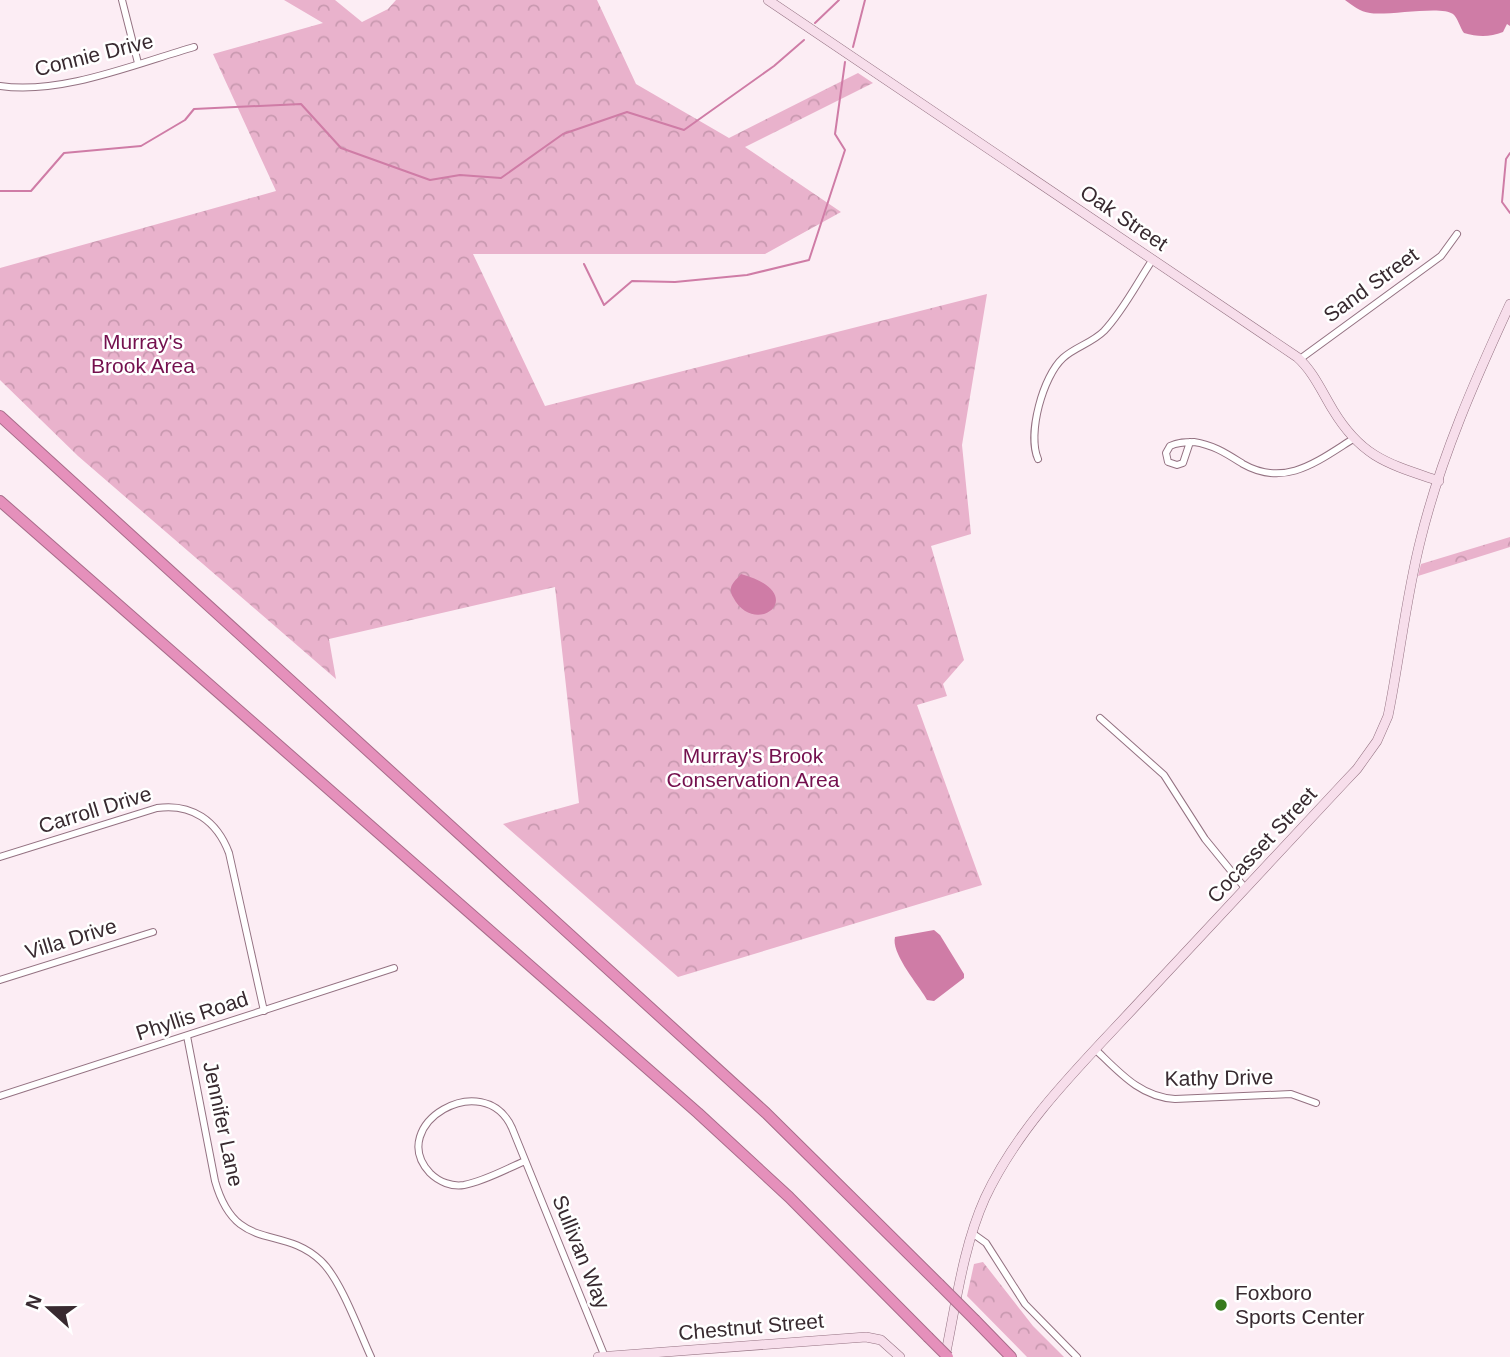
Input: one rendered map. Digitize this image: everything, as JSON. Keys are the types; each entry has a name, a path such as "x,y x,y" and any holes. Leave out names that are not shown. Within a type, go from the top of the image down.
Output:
{"highway":[{"path":"0,416 766,1113 1011,1357"},
{"path":"0,501 689,1104 789,1197 946,1357"}],"main road":[{"name":"Oak Street","path":"768,0 1300,359 1353,439 1386,462 1439,481"},
{"name":"Cocasset Street","path":"946,1357 972,1233 989,1191 1016,1145 1095,1049 1357,769 1381,733 1388,716 1415,562 1439,481 1471,386 1510,304"},
{"name":"Chestnut Street","path":"598,1357 709,1353 866,1337 881,1340 900,1357"}],"street":[{"path":"122,0 138,63"},
{"name":"Connie Drive","path":"0,86 38,88 79,80 194,47"},
{"name":"Sand Street","path":"1300,359 1441,256 1457,234"},
{"path":"1038,459 1033,442 1049,375 1065,356 1103,332 1153,259"},
{"path":"1190,442 1212,446 1258,471 1278,475 1305,469 1353,439"},
{"path":"1100,718 1164,775 1205,839 1245,888"},
{"name":"Carroll Drive","path":"0,857 157,808 177,807 195,812 215,827 229,853 264,1011"},
{"name":"Villa Drive","path":"0,980 153,932"},
{"name":"Phyllis Road","path":"0,1096 394,968"},
{"name":"Jennifer Lane","path":"187,1036 220,1199 228,1212 246,1229 304,1249 321,1261 332,1276 371,1357"},
{"name":"Kathy Drive","path":"1095,1049 1133,1084 1157,1097 1175,1099 1291,1094 1316,1103"},
{"name":"Sullivan Way","path":"525,1161 473,1182 452,1185 438,1180 424,1164 419,1150 420,1136 431,1118 443,1110 465,1102 486,1102 505,1115 525,1161 605,1356"},
{"path":"972,1233 986,1243 1025,1304 1077,1357"}],"green space":[{"path":"284,0 335,0 362,22 388,9 396,0 597,0 636,84 729,138 858,73 873,83 745,147 841,212 765,254 473,254 545,406 987,294 962,445 971,534 931,546 964,660 943,684 947,696 917,705 982,885 678,977 503,824 579,803 555,587 329,639 336,679 78,456 0,380 0,268 276,191 213,54 323,23"},
{"path":"1510,537 1510,547 1418,576 1421,564"},
{"path":"983,1262 1033,1326 1064,1357 1027,1357 967,1296 974,1264"}],"shaded area":[{"path":"1345,0 1510,0 1510,26 1507,24 1503,32 1498,34 1474,35 1464,33 1455,16 1447,11 1370,13"},
{"path":"741,574 762,582 773,592 776,601 772,609 764,614 754,614 743,609 731,590"},
{"path":"934,930 940,935 964,978 934,1001 927,1000 905,966 897,950 895,937"}],"waterway":[{"path":"815,23 839,0"},
{"path":"853,47 865,0"},
{"path":"0,191 31,191 64,153 141,146 185,120 194,109 301,104 341,148 430,180 460,175 501,178 563,134 627,112 684,130 774,66 804,40"},
{"path":"584,264 604,305 632,281 675,282 747,275 809,260 845,150 835,134 845,62"},
{"path":"1510,153 1506,159 1502,202 1510,213"}],"place":[{"name":"Foxboro Sports Center","path":"1221,1305"}],"park label":[{"name":"Murray's Brook Area","path":"143,354"},
{"name":"Murray's Brook Conservation Area","path":"753,768"}]}
